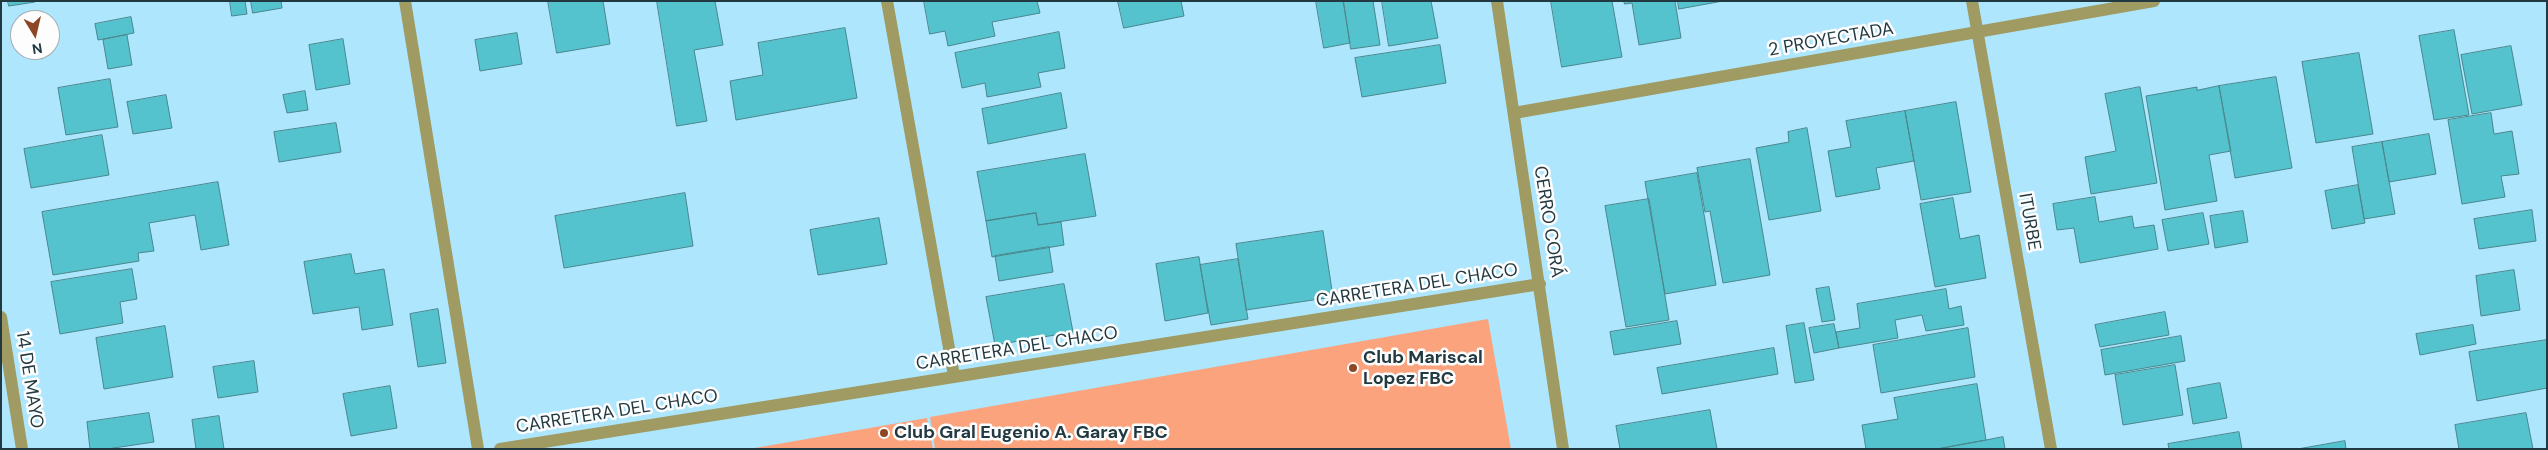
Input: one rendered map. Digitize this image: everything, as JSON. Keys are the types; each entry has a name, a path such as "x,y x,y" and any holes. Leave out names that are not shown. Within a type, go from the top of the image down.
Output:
{"street":[{"path":"405,1 478,449"},
{"path":"887,1 954,376"},
{"name":"CERRO CORÁ","path":"1497,1 1563,449"},
{"name":"ITURBE","path":"1972,1 2051,449"},
{"name":"2 PROYECTADA","path":"1514,114 2154,1"},
{"name":"CARRETERA DEL CHACO","path":"500,449 1540,284"},
{"name":"14 DE MAYO","path":"1,317 22,449"}],"shaded area":[{"name":"Club Mariscal Lopez FBC","path":"1488,319 1511,449 935,449 930,417"},
{"name":"Club Gral Eugenio A. Garay FBC","path":"927,418 933,449 749,449"}],"building":[{"path":"8,1 35,1 35,2 9,6"},
{"path":"230,1 245,1 247,14 232,16"},
{"path":"251,1 281,1 282,8 253,13"},
{"path":"548,1 603,1 610,44 557,53"},
{"path":"657,1 715,1 723,45 694,50 707,121 677,126"},
{"path":"924,1 1037,1 1040,13 992,22 995,36 948,46 945,31 930,34"},
{"path":"1118,1 1181,1 1184,16 1124,28"},
{"path":"1316,1 1343,1 1350,43 1324,48"},
{"path":"1344,1 1373,1 1380,45 1351,49"},
{"path":"1382,1 1431,1 1438,38 1389,46"},
{"path":"1551,1 1612,1 1622,57 1562,67"},
{"path":"1624,1 1675,1 1681,38 1639,45 1632,3 1625,4"},
{"path":"1678,1 1723,1 1679,9"},
{"path":"131,17 134,33 98,40 95,24"},
{"path":"845,28 857,98 736,120 730,81 763,75 758,43"},
{"path":"2454,30 2469,115 2434,120 2419,36"},
{"path":"1059,32 1065,68 1038,73 1041,87 987,97 985,83 962,88 955,53"},
{"path":"517,33 522,64 480,71 475,40"},
{"path":"127,35 132,65 108,69 103,40"},
{"path":"343,39 350,84 316,90 309,45"},
{"path":"1440,45 1446,83 1362,97 1355,58"},
{"path":"2511,46 2522,105 2472,114 2461,55"},
{"path":"2359,53 2373,134 2316,143 2302,62"},
{"path":"2276,77 2292,168 2235,178 2219,86"},
{"path":"110,79 118,127 66,135 58,88"},
{"path":"2219,86 2231,151 2209,155 2217,201 2165,210 2146,96 2197,87 2197,90"},
{"path":"2140,87 2157,183 2091,194 2085,157 2116,151 2105,94"},
{"path":"305,91 308,110 287,113 283,95"},
{"path":"1061,93 1067,128 988,144 982,109"},
{"path":"166,95 172,128 133,134 127,102"},
{"path":"1956,102 1971,192 1921,200 1905,111"},
{"path":"1905,111 1914,161 1876,168 1880,189 1836,197 1828,151 1851,147 1846,121"},
{"path":"2491,113 2494,134 2512,131 2519,174 2501,176 2505,197 2462,204 2448,120"},
{"path":"336,123 341,152 279,162 274,132"},
{"path":"1807,128 1821,211 1769,220 1756,148 1789,142 1788,132"},
{"path":"2429,134 2436,174 2389,182 2382,142"},
{"path":"102,135 109,175 31,188 24,149"},
{"path":"2382,142 2395,214 2364,219 2352,147"},
{"path":"1085,154 1096,216 1038,225 1036,213 986,221 977,172"},
{"path":"1750,159 1770,275 1723,283 1710,211 1705,212 1697,168"},
{"path":"1697,173 1716,285 1665,294 1645,182"},
{"path":"218,182 229,245 201,250 195,215 149,223 154,251 138,253 139,261 53,275 42,212"},
{"path":"2358,185 2365,223 2332,229 2325,191"},
{"path":"685,193 693,246 564,268 555,216"},
{"path":"2095,197 2099,222 2132,216 2134,228 2154,225 2158,249 2080,263 2074,228 2057,230 2053,204"},
{"path":"1953,198 1960,239 1979,235 1986,278 1935,287 1920,204"},
{"path":"1649,199 1669,320 1626,327 1605,206"},
{"path":"2532,210 2536,241 2479,249 2474,219"},
{"path":"2243,211 2248,242 2215,248 2210,216"},
{"path":"1036,213 1038,225 1061,222 1064,245 992,257 986,221"},
{"path":"2203,213 2209,244 2168,251 2162,220"},
{"path":"879,218 887,264 818,275 810,230"},
{"path":"1323,231 1333,297 1246,310 1236,244"},
{"path":"1049,247 1053,272 999,281 995,256"},
{"path":"351,254 355,274 384,269 393,325 362,330 359,307 313,314 304,262"},
{"path":"1199,257 1208,313 1165,321 1156,264"},
{"path":"1238,259 1248,319 1211,325 1200,265"},
{"path":"132,269 137,299 120,302 123,323 60,334 51,282"},
{"path":"2514,270 2520,310 2481,316 2476,276"},
{"path":"1064,284 1073,332 995,345 986,297"},
{"path":"1829,287 1835,320 1822,322 1816,289"},
{"path":"1946,289 1949,309 1961,306 1964,325 1926,331 1922,315 1895,320 1898,338 1839,348 1836,332 1860,328 1857,304"},
{"path":"438,309 446,363 418,367 410,314"},
{"path":"2165,312 2169,335 2100,347 2095,325"},
{"path":"1677,321 1681,344 1614,355 1610,332"},
{"path":"1804,323 1814,380 1795,383 1786,326"},
{"path":"1834,324 1839,348 1814,353 1809,328"},
{"path":"2473,325 2476,344 2420,355 2416,334"},
{"path":"165,326 173,377 104,389 96,338"},
{"path":"1968,328 1975,377 1881,393 1873,345"},
{"path":"2181,336 2185,361 2105,375 2101,350"},
{"path":"2547,340 2547,388 2477,401 2469,352"},
{"path":"1774,348 1778,374 1662,394 1657,368"},
{"path":"254,361 258,392 218,398 213,367"},
{"path":"2175,365 2183,415 2123,425 2115,375"},
{"path":"2220,383 2227,418 2193,424 2187,389"},
{"path":"1977,384 1986,440 1937,449 1866,449 1862,425 1898,419 1894,398"},
{"path":"390,386 397,428 351,436 343,394"},
{"path":"1710,410 1717,449 1620,449 1616,426"},
{"path":"149,413 154,442 107,449 90,449 87,422"},
{"path":"2526,413 2533,449 2459,449 2455,425"},
{"path":"219,416 224,449 196,449 192,420"},
{"path":"2239,432 2242,449 2169,449 2168,444"},
{"path":"2003,437 2005,449 1937,449 1986,440"},
{"path":"2345,441 2346,449 2298,449"}],"place":[{"name":"Club Mariscal Lopez FBC","path":"1353,368"},
{"name":"Club Gral Eugenio A. Garay FBC","path":"884,433"}]}
